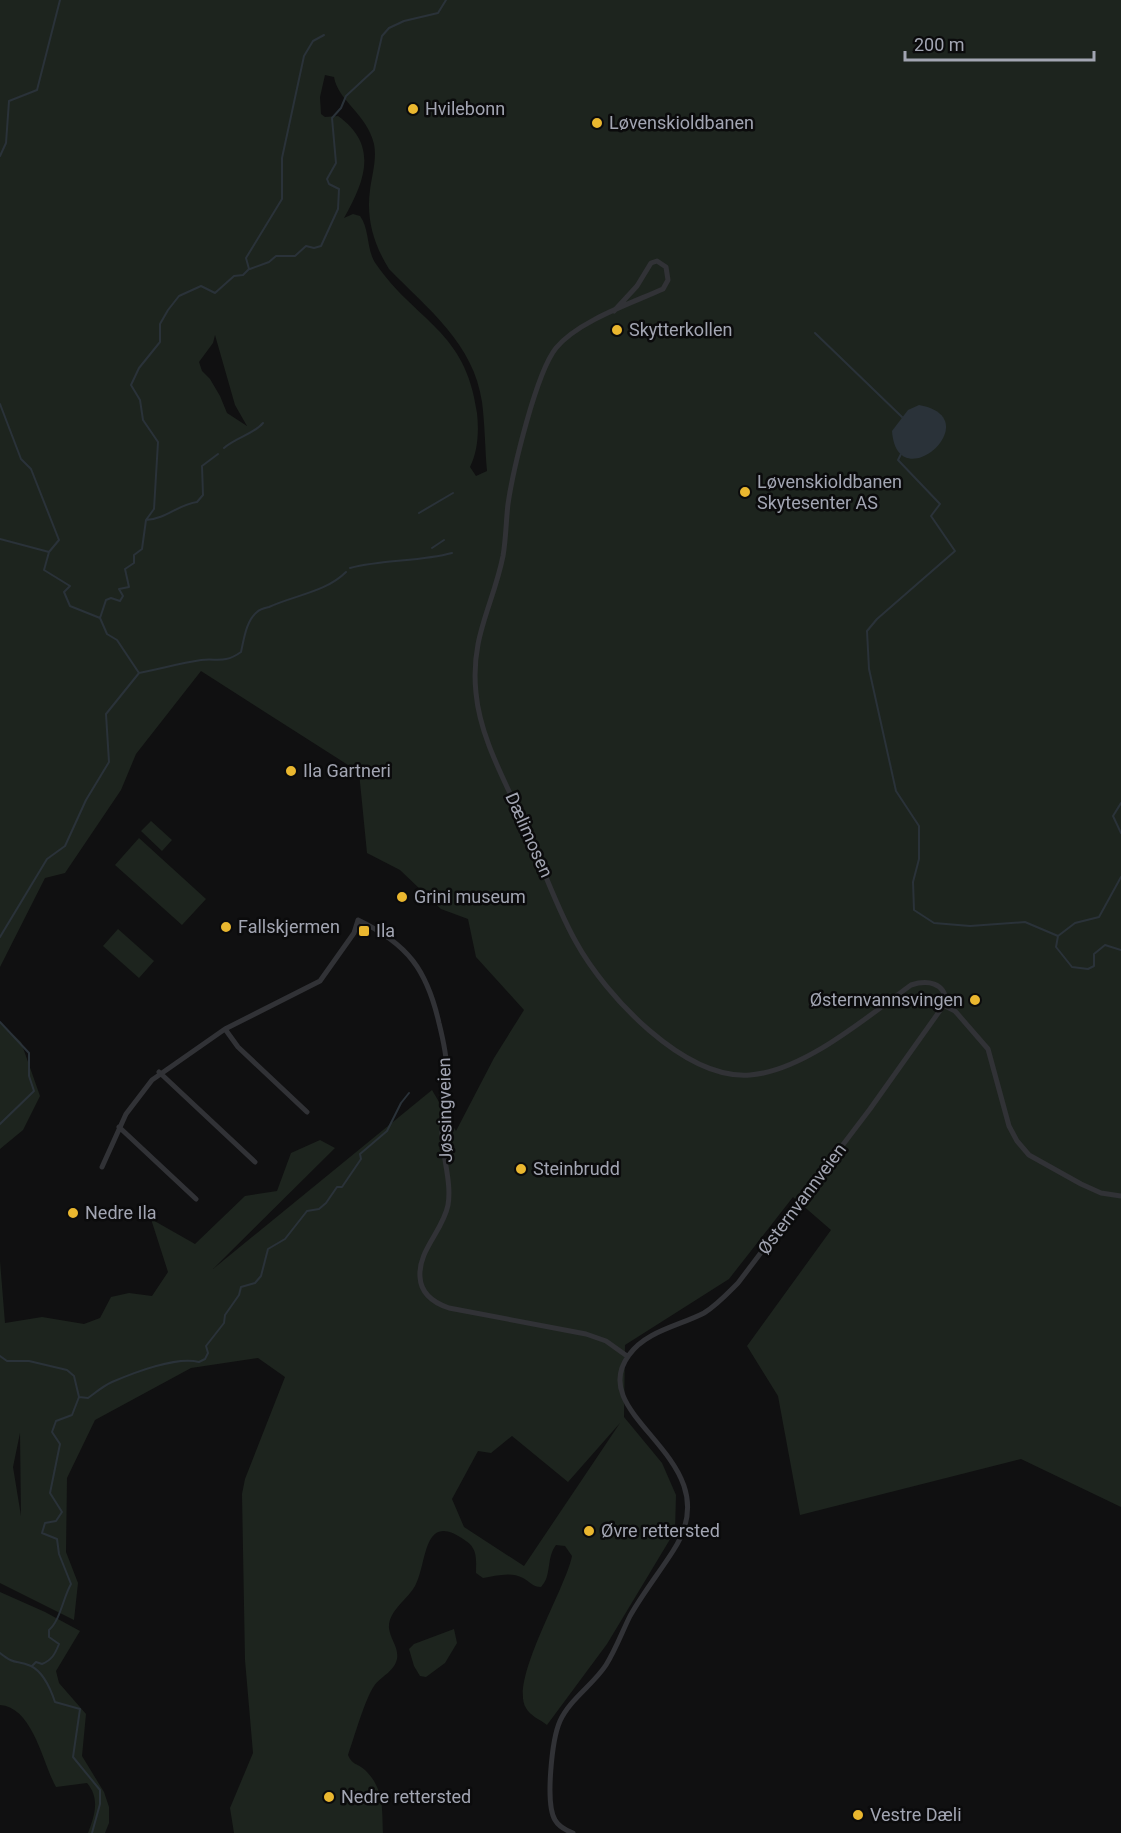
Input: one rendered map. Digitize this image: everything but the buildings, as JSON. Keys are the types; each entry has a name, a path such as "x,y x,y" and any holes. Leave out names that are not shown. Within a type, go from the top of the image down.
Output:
{"street":[{"name":"Dælimosen","path":"614,311 637,286 651,263 657,261 666,267 668,280 665,287 614,311 563,340 550,355 542,372 514,473 503,558 477,638 476,695 486,735 575,940 600,978 670,1048 697,1065 730,1075 749,1075 790,1066 911,985 921,982 937,985 946,995 945,1004"},
{"name":"Jøssingveien","path":"102,1167 118,1127 138,1097 159,1072 225,1029 320,981 354,933 358,920 392,938 407,952 424,975 435,1006 446,1059 442,1141 449,1198 443,1222 420,1267 423,1290 433,1301 449,1308 594,1336 627,1356"},
{"path":"945,1004 955,1011 988,1049 1010,1126 1023,1148 1046,1166 1081,1184 1101,1193 1121,1196"},
{"name":"Østernvannveien","path":"627,1356 652,1336 712,1307 738,1283 796,1209 945,1004"},
{"path":"225,1029 238,1047 307,1112"},
{"path":"159,1072 255,1162"},
{"path":"118,1127 196,1199"},
{"path":"573,1833 560,1826 553,1816 551,1802 555,1739 560,1721 573,1702 607,1663 633,1611 682,1537 689,1515 687,1490 680,1473 624,1400 621,1376 627,1356"}],"shaded area":[{"path":"0,0 1121,0 1121,1507 1021,1459 800,1515 778,1396 747,1346 831,1230 793,1197 729,1279 625,1345 624,1417 662,1463 676,1495 675,1531 607,1644 547,1725 533,1716 526,1708 523,1695 525,1677 572,1556 565,1546 556,1545 551,1556 547,1578 541,1587 513,1575 483,1578 476,1573 475,1555 470,1544 452,1533 441,1531 429,1542 415,1586 392,1616 389,1628 397,1651 397,1659 390,1671 374,1686 363,1709 348,1755 353,1762 365,1770 376,1784 381,1799 383,1833 234,1833 230,1808 253,1753 245,1660 242,1494 245,1479 285,1377 258,1358 191,1368 95,1420 67,1478 66,1552 78,1583 74,1620 0,1583 0,1261 5,1323 42,1317 84,1324 100,1318 111,1297 129,1293 152,1296 168,1272 151,1219 195,1244 245,1196 277,1191 291,1153 320,1140 335,1148 213,1269 432,1090 456,1131 494,1058 524,1010 476,957 468,919 441,909 400,870 367,853 359,772 201,671 136,754 121,790 65,873 45,878 0,967","holes":["325,75 334,77 341,93 365,124 375,150 369,211 372,231 379,251 389,269 447,329 470,362 482,402 487,471 476,476 470,467 477,441 477,413 471,385 462,363 451,345 391,284 376,264 360,216 353,214 344,218 358,191 362,177 363,151 351,127 338,116 325,117 321,114 320,97","215,335 235,405 247,426 227,413 210,379 202,371 199,362 213,343","620,1423 524,1566 464,1527 452,1499 478,1451 491,1453 512,1436 568,1482","20,1433 21,1516 13,1467"]},
{"path":"919,405 939,413 946,424 943,437 934,449 922,457 908,458 898,451 892,431 908,410"},
{"path":"151,821 172,840 162,851 141,831"},
{"path":"139,838 206,899 182,925 115,865"},
{"path":"118,929 154,961 139,978 103,946"},
{"path":"0,1022 21,1042 40,1096 23,1130 0,1149"},
{"path":"0,1592 80,1631 56,1671 59,1683 86,1714 82,1756 104,1792 109,1807 109,1823 105,1833 88,1833 93,1820 95,1801 87,1783 56,1787 29,1726 21,1715 11,1708 0,1705"},
{"path":"454,1629 457,1643 445,1663 426,1677 420,1676 409,1649 414,1644"}],"waterway":[{"path":"0,156 6,143 9,101 37,90 60,0"},
{"path":"250,269 269,262 276,256 295,256 306,246 314,248 321,246 338,209 339,189 329,184 327,179 336,163 332,118 341,108 346,96 374,70 382,36 389,28 404,21 438,13 446,0"},
{"path":"100,618 106,600 111,598 120,601 123,596 119,589 129,587 125,569 134,563 134,555 142,549 146,520 154,509 158,442 143,420 140,400 131,385 139,368 160,342 160,324 179,296 201,286 215,293 234,276 243,275 249,269 246,258 282,199 282,158 304,56 313,41 324,35"},
{"path":"815,333 902,417"},
{"path":"0,404 21,459 31,469 59,540 49,552 44,570 70,586 64,592 70,606 100,618 107,634 117,640 139,673 106,714 109,762 86,800 65,846 47,859 0,937"},
{"path":"224,448 263,423"},
{"path":"146,520 160,517 197,502 203,495 202,466 218,454"},
{"path":"901,454 898,460 940,504 931,516 955,551 877,619 867,631 869,669 896,791 919,826 919,859 913,882 914,910 934,923 970,926 1025,922 1058,936"},
{"path":"419,513 453,493"},
{"path":"0,539 49,552"},
{"path":"432,548 444,540"},
{"path":"350,568 452,553"},
{"path":"139,673 193,661 235,656 241,652 248,625 258,611 320,589 346,572"},
{"path":"1121,803 1113,816 1121,833"},
{"path":"1121,877 1099,917 1075,923 1058,936 1056,947 1072,967 1088,969 1094,966 1094,954 1105,945 1121,950"},
{"path":"0,1022 29,1053 29,1076 34,1091 0,1124"},
{"path":"79,1397 88,1398 112,1382 155,1366 179,1361 199,1362 205,1359 208,1353 206,1346 224,1323 225,1315 239,1295 241,1287 255,1283 261,1276 268,1249 285,1239 307,1211 319,1209 337,1187 342,1187 361,1159 360,1154 387,1131 401,1103 409,1093"},
{"path":"0,1356 7,1361 29,1361 67,1370 74,1376 79,1397"},
{"path":"32,1666 36,1662 42,1664 48,1661 56,1651 59,1644 49,1637 49,1630 56,1621 71,1584 59,1554 57,1539 42,1533 45,1523 56,1521 62,1512 50,1493 60,1444 52,1432 56,1421 72,1415 79,1397"},
{"path":"0,1653 9,1660 26,1664 39,1672 55,1702 80,1709 73,1757 100,1790 100,1804 92,1833"}],"place":[{"name":"Hvilebonn","path":"413,109"},
{"name":"Løvenskioldbanen","path":"597,123"},
{"name":"Skytterkollen","path":"617,330"},
{"name":"Løvenskioldbanen Skytesenter AS","path":"745,492"},
{"name":"Ila Gartneri","path":"291,771"},
{"name":"Grini museum","path":"402,897"},
{"name":"Fallskjermen","path":"226,927"},
{"name":"Ila","path":"364,931"},
{"name":"Østernvannsvingen","path":"975,1000"},
{"name":"Steinbrudd","path":"521,1169"},
{"name":"Nedre Ila","path":"73,1213"},
{"name":"Øvre rettersted","path":"589,1531"},
{"name":"Nedre rettersted","path":"329,1797"},
{"name":"Vestre Dæli","path":"858,1815"}]}
